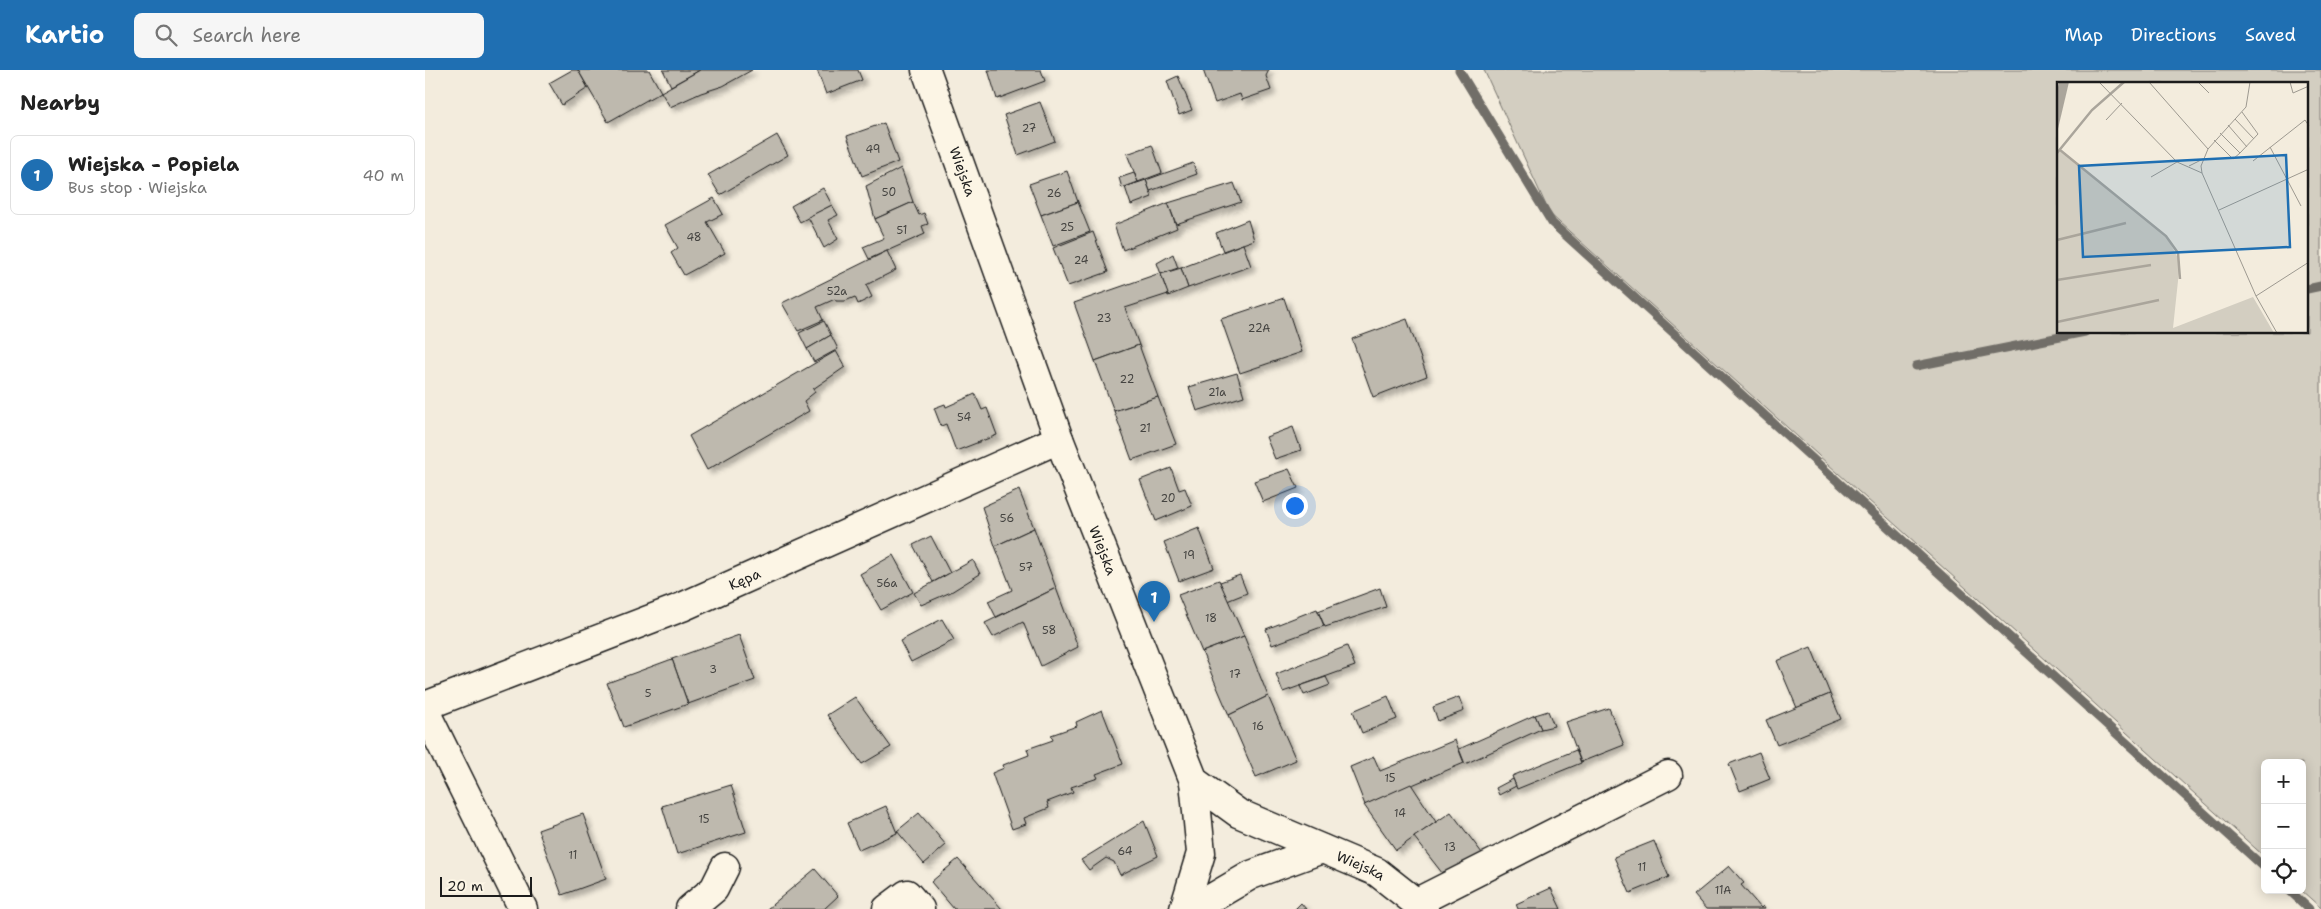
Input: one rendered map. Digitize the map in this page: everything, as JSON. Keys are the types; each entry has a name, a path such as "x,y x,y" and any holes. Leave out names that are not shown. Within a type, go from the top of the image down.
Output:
{"street":[{"name":"Wiejska","path":"926,70 1059,439 1194,781 1238,813 1377,872 1421,905"},
{"name":"Kępa","path":"425,706 682,607 1059,439"},
{"path":"425,711 523,909"},
{"path":"1421,905 1668,775"},
{"path":"1184,909 1201,853 1194,781"},
{"path":"1193,909 1251,876 1322,849"},
{"path":"690,909 714,889 725,867"},
{"path":"887,909 907,894 920,909"}],"shaded area":[{"path":"1484,70 2321,70 2321,908 2305,894 2306,759 2261,759 2261,853 1550,214"}],"building":[{"path":"572,70 578,70 588,88 562,105 549,83"},
{"path":"578,70 649,70 661,92 608,122"},
{"path":"663,70 700,70 671,86"},
{"path":"700,70 752,70 723,86 701,93 670,107 661,92"},
{"path":"817,70 858,70 862,80 826,94"},
{"path":"988,70 1041,70 1045,81 997,99"},
{"path":"1203,70 1269,70 1266,76 1271,90 1242,100 1240,94 1215,103"},
{"path":"1178,76 1192,110 1179,115 1167,81"},
{"path":"1040,102 1055,141 1018,155 1004,115"},
{"path":"884,123 898,162 862,176 847,136"},
{"path":"777,135 788,155 720,195 708,175"},
{"path":"1152,145 1162,173 1138,182 1127,154"},
{"path":"1193,163 1197,174 1150,191 1146,180"},
{"path":"901,168 913,202 875,219 866,186"},
{"path":"1067,171 1078,202 1041,215 1029,184"},
{"path":"1134,173 1138,182 1122,188 1119,178"},
{"path":"1146,180 1152,197 1131,205 1125,187"},
{"path":"1234,183 1241,202 1176,224 1168,203"},
{"path":"823,188 832,205 800,222 791,206"},
{"path":"714,198 723,214 707,222 725,253 684,275 671,253 678,248 665,225"},
{"path":"913,202 919,215 924,213 928,224 922,226 925,234 869,259 863,247 884,238 875,219"},
{"path":"1078,202 1090,232 1053,246 1041,215"},
{"path":"1168,203 1177,228 1123,250 1114,225"},
{"path":"832,205 838,215 828,220 838,239 824,248 808,217"},
{"path":"1248,220 1254,240 1223,251 1216,233"},
{"path":"1093,232 1108,272 1068,286 1053,248"},
{"path":"1243,244 1251,266 1188,288 1181,268"},
{"path":"887,251 896,270 866,285 872,297 858,304 855,297 845,301 836,301 835,299 817,307 823,320 798,331 782,303"},
{"path":"1173,254 1178,268 1161,274 1157,263"},
{"path":"1181,268 1188,288 1168,296 1161,274"},
{"path":"1160,273 1168,294 1125,308 1139,345 1095,361 1074,303"},
{"path":"1284,298 1302,352 1240,373 1221,319"},
{"path":"1407,319 1427,376 1373,397 1352,339"},
{"path":"824,321 831,335 807,349 799,333"},
{"path":"831,335 838,349 814,362 807,349"},
{"path":"1139,345 1158,397 1114,411 1095,361"},
{"path":"836,351 845,367 813,389 815,392 804,401 809,411 707,470 689,436"},
{"path":"1237,373 1244,396 1197,411 1189,387"},
{"path":"975,394 982,410 987,408 997,435 956,451 946,424 941,426 934,408 945,404 946,407"},
{"path":"1158,397 1176,444 1132,460 1114,411"},
{"path":"1293,427 1301,450 1275,459 1266,437"},
{"path":"1171,468 1179,490 1185,488 1192,506 1156,521 1140,480"},
{"path":"1289,469 1298,488 1263,502 1254,481"},
{"path":"1019,490 1034,528 995,546 982,507"},
{"path":"1034,528 1056,588 996,617 988,601 1012,590 995,546"},
{"path":"1199,528 1214,568 1179,581 1164,542"},
{"path":"931,536 950,573 933,582 913,545"},
{"path":"893,555 913,592 881,610 860,574"},
{"path":"973,560 980,574 951,592 921,605 914,593"},
{"path":"1240,575 1247,593 1227,601 1220,582"},
{"path":"1219,580 1244,636 1202,652 1178,595"},
{"path":"1056,588 1078,647 1041,666 1023,622 993,637 985,623"},
{"path":"1380,588 1386,607 1325,627 1318,611"},
{"path":"1317,609 1324,626 1272,645 1266,629"},
{"path":"942,619 954,640 911,662 900,641"},
{"path":"739,635 755,680 688,704 672,659"},
{"path":"1244,636 1268,696 1229,715 1202,652"},
{"path":"1347,646 1355,666 1283,692 1276,674"},
{"path":"1811,647 1830,694 1797,708 1777,661"},
{"path":"672,659 688,704 624,727 607,683"},
{"path":"1326,677 1330,685 1304,695 1300,686"},
{"path":"1830,694 1841,719 1777,745 1766,720"},
{"path":"1268,696 1296,760 1256,777 1229,715"},
{"path":"1388,696 1397,719 1362,733 1353,711"},
{"path":"855,697 891,747 862,764 827,715"},
{"path":"1459,697 1464,711 1438,721 1433,707"},
{"path":"1609,708 1624,745 1581,762 1566,722"},
{"path":"1102,710 1123,764 1096,774 1098,778 1071,787 1073,792 1047,802 1049,808 1024,818 1026,824 1012,829 992,773 1004,768 1003,765 1029,755 1027,749 1053,740 1051,735 1077,726 1076,722"},
{"path":"1548,711 1554,726 1541,729 1535,715"},
{"path":"1535,715 1541,729 1465,764 1459,749"},
{"path":"1455,740 1464,763 1365,805 1350,767 1374,757 1380,771"},
{"path":"1576,750 1581,763 1517,789 1512,776"},
{"path":"1759,752 1770,779 1740,791 1729,764"},
{"path":"1513,779 1516,786 1499,795 1496,788"},
{"path":"1411,784 1436,822 1396,850 1364,805"},
{"path":"731,785 746,832 677,854 662,806"},
{"path":"886,806 897,833 859,850 847,823"},
{"path":"1451,812 1485,857 1446,878 1414,837"},
{"path":"919,813 946,845 924,864 897,831"},
{"path":"583,814 606,879 562,895 538,830"},
{"path":"1144,821 1158,856 1120,875 1114,862 1106,858 1089,870 1081,860"},
{"path":"1654,841 1669,877 1630,893 1614,857"},
{"path":"958,859 1002,909 954,909 931,882"},
{"path":"1729,866 1744,883 1741,885 1761,908 1763,906 1765,909 1706,909 1694,895"},
{"path":"815,869 838,896 824,909 767,909"},
{"path":"1551,888 1561,909 1518,909 1516,904"},
{"path":"1301,903 1306,909 1295,909"}],"waterway":[{"path":"1459,70 1552,223 2261,864"},
{"path":"2309,289 2321,286"},
{"path":"1916,366 2075,334"},
{"path":"2293,894 2309,909"}],"place":[{"name":"Wiejska - Popiela","path":"1154,622"}]}
